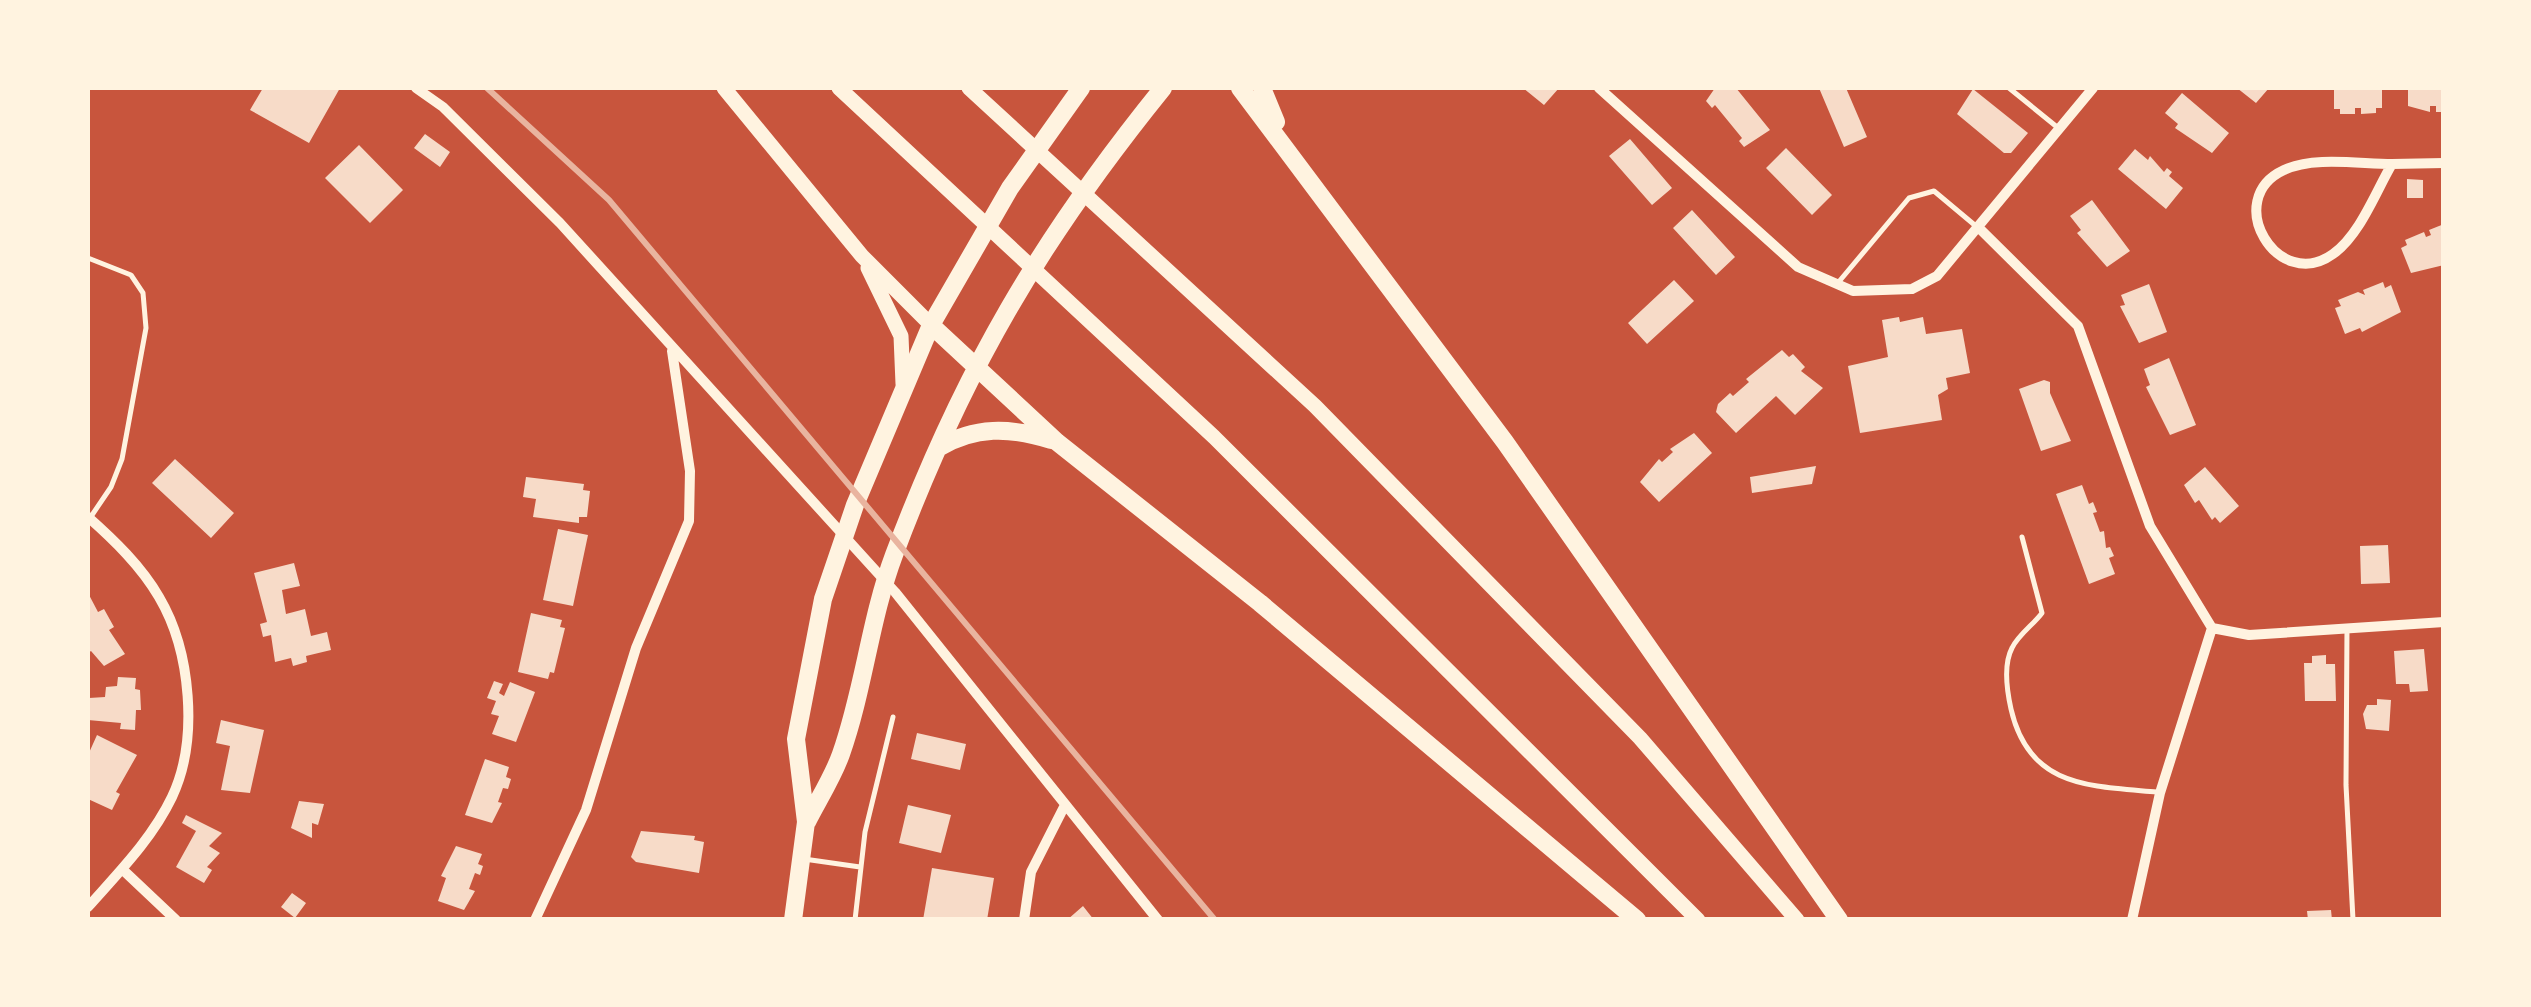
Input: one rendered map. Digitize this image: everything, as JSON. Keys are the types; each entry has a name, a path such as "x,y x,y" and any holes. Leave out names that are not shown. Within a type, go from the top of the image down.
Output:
{"highway":[{"path":"793,920 806,822 796,739 823,599 894,404 931,325 1010,188 1081,88"},
{"path":"806,822 841,755 892,560 973,368 1057,227 1163,88"},
{"path":"1240,88 1284,140 1517,458 1839,920"},
{"path":"1262,88 1284,140"},
{"path":"931,325 1057,442 1260,602 1638,920"},
{"path":"936,451 957,437 987,430 1018,430 1057,442"}],"main road":[{"path":"724,88 862,256 931,325"},
{"path":"839,88 1090,321 1438,657 1698,920"},
{"path":"971,90 1316,406 1640,738 1798,920"},
{"path":"862,256 901,336 904,384"}],"street":[{"path":"416,88 443,107 560,224 896,592 1158,920"},
{"path":"1599,88 1798,267 1853,291 1912,288 1937,276 2093,88"},
{"path":"2392,164 2354,230 2332,255 2317,262 2284,259 2261,236 2256,204 2273,176 2287,168 2392,164 2444,163"},
{"path":"1979,228 2078,326 2150,526 2212,628 2249,634 2444,622"},
{"path":"535,920 586,810 636,648 689,520 690,471 671,349"},
{"path":"88,518 142,572 160,599 172,625 188,693 184,762 172,796 122,869 88,907"},
{"path":"2132,920 2160,793 2212,628"},
{"path":"1024,920 1031,872 1065,805"},
{"path":"122,869 176,920"}],"lane":[{"path":"2009,88 2058,128"},
{"path":"1835,286 1909,198 1934,191 1979,228"},
{"path":"88,258 132,275 147,310 122,459 111,487 88,518"},
{"path":"2022,537 2042,612 2012,646 2007,669 2016,732 2033,758 2062,778 2096,787 2160,793"},
{"path":"2346,628 2346,785 2353,920"},
{"path":"855,920 860,867 893,717"},
{"path":"800,859 860,867"}],"building":[{"path":"263,88 340,88 309,143 250,110"},
{"path":"1523,88 1559,88 1544,105"},
{"path":"1715,88 1736,88 1770,130 1744,147 1739,141 1742,138 1715,105 1712,108 1706,101"},
{"path":"1819,88 1846,88 1867,137 1844,147"},
{"path":"2237,88 2269,88 2256,103"},
{"path":"2334,88 2382,88 2382,108 2376,108 2376,113 2361,114 2361,108 2355,108 2355,114 2340,114 2340,109 2334,109"},
{"path":"2408,88 2444,88 2444,112 2436,112 2436,106 2430,106 2430,112 2408,106"},
{"path":"1973,89 2028,133 2011,153 2004,153 1957,114"},
{"path":"2182,93 2229,133 2212,153 2175,128 2178,124 2165,113"},
{"path":"425,134 450,152 440,167 414,148"},
{"path":"1630,139 1672,188 1652,205 1609,156"},
{"path":"359,145 403,190 370,223 325,178"},
{"path":"1786,148 1832,195 1812,215 1766,168"},
{"path":"2135,149 2148,160 2150,156 2164,172 2167,168 2172,172 2169,176 2183,188 2166,209 2118,169"},
{"path":"2407,179 2423,180 2423,198 2407,198"},
{"path":"2092,200 2130,251 2107,267 2077,233 2081,230 2070,216"},
{"path":"1692,210 1735,257 1716,275 1673,228"},
{"path":"2444,224 2444,265 2411,273 2401,248 2407,245 2405,240 2424,232 2426,237 2431,235 2429,230"},
{"path":"1674,280 1694,301 1647,344 1628,323"},
{"path":"2383,282 2385,288 2391,285 2401,312 2362,332 2360,328 2345,334 2335,308 2341,306 2338,300 2358,292 2365,295 2363,290"},
{"path":"2149,284 2167,332 2139,343 2120,306 2125,305 2121,295"},
{"path":"1899,317 1900,322 1923,317 1926,334 1962,329 1970,373 1946,378 1948,389 1938,395 1942,420 1860,433 1848,366 1888,357 1882,320"},
{"path":"1782,350 1789,357 1793,354 1805,367 1801,371 1823,388 1795,415 1776,396 1736,433 1716,412 1718,404 1730,393 1733,396 1749,382 1746,379"},
{"path":"2169,358 2196,425 2170,435 2146,387 2150,385 2144,369"},
{"path":"2044,380 2050,382 2050,393 2071,441 2041,451 2019,389"},
{"path":"1694,433 1712,453 1659,502 1640,482 1659,459 1662,462 1673,452 1670,449"},
{"path":"175,459 234,513 211,538 152,483"},
{"path":"1816,466 1812,484 1752,493 1750,477"},
{"path":"2205,467 2239,506 2220,523 2215,517 2212,520 2199,500 2195,503 2184,485"},
{"path":"526,477 584,484 583,490 590,491 587,517 579,517 579,523 533,517 536,499 523,497"},
{"path":"2082,485 2089,504 2093,502 2097,512 2093,513 2100,532 2104,531 2106,548 2110,547 2114,556 2109,558 2115,574 2089,584 2056,494"},
{"path":"558,529 588,535 573,606 543,600"},
{"path":"2388,545 2390,583 2361,584 2360,546"},
{"path":"294,563 300,586 282,590 286,614 305,609 311,636 327,632 331,650 306,656 307,662 293,666 291,658 275,662 271,635 263,637 260,624 267,622 254,573"},
{"path":"88,593 98,612 104,609 114,627 109,630 125,654 104,666 91,651 88,653"},
{"path":"531,613 562,620 560,627 565,628 554,673 550,672 548,679 518,672"},
{"path":"2424,649 2428,691 2410,692 2409,684 2396,684 2394,651"},
{"path":"2326,655 2326,664 2335,664 2336,701 2305,701 2304,663 2312,663 2312,656"},
{"path":"118,677 136,678 135,689 140,690 141,710 136,710 135,730 120,729 121,723 88,720 89,698 105,697 106,687 117,686"},
{"path":"494,681 503,684 499,693 504,696 510,682 535,692 516,742 492,734 499,716 491,714 496,701 487,698"},
{"path":"2377,699 2391,700 2389,731 2366,729 2363,714 2367,705 2377,705"},
{"path":"221,720 264,730 250,793 221,790 230,746 216,743"},
{"path":"917,733 966,744 960,770 911,759"},
{"path":"97,735 137,755 116,792 120,794 112,810 88,799 88,755"},
{"path":"485,759 509,767 506,777 511,779 508,789 503,788 498,802 502,803 492,823 465,815"},
{"path":"299,801 324,804 318,825 312,823 312,838 291,828"},
{"path":"908,805 951,815 941,853 899,843"},
{"path":"186,815 222,833 209,846 220,853 207,867 212,870 204,883 176,867 196,831 182,823"},
{"path":"641,831 695,836 694,840 704,842 699,873 636,862 631,857"},
{"path":"456,846 482,854 478,864 483,866 480,875 475,873 469,889 475,891 464,910 438,901 446,878 441,876"},
{"path":"932,868 994,878 987,920 923,920"},
{"path":"292,893 306,903 295,918 281,907"},
{"path":"1083,906 1094,920 1067,920"},
{"path":"2331,910 2332,920 2308,920 2307,911"}],"railway":[{"path":"487,88 609,200 1215,920"}]}
